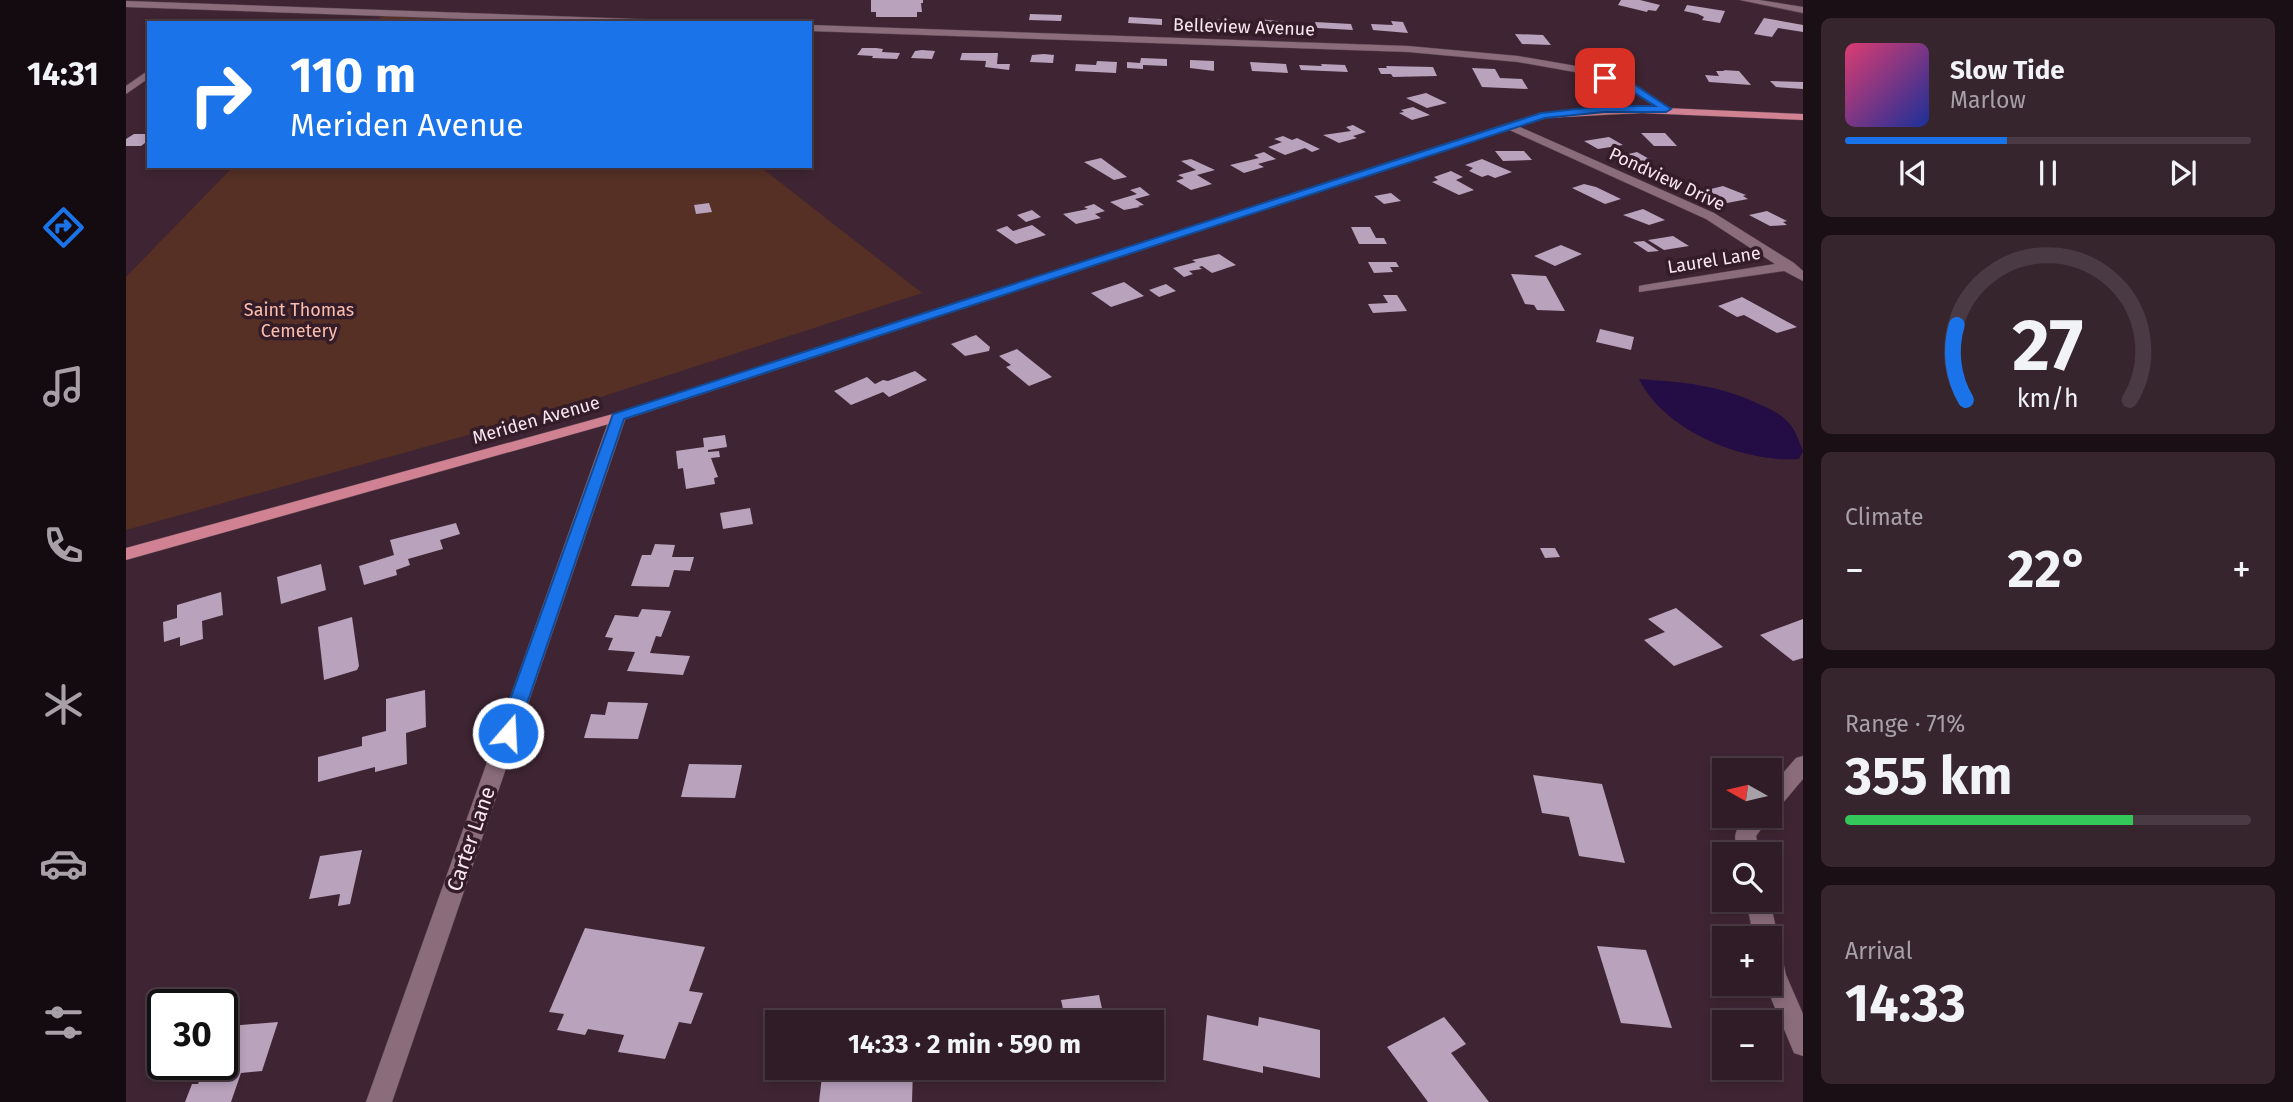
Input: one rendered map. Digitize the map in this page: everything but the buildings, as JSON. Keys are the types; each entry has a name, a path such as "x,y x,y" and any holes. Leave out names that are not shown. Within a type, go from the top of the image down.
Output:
{"main road":[{"name":"Meriden Avenue","path":"126,554 618,417 1544,115 1604,109 1666,109 1803,117"}],"street":[{"path":"1744,0 1803,10"},
{"path":"126,4 606,21"},
{"path":"223,15 232,8"},
{"name":"Belleview Avenue","path":"812,28 1408,49 1490,56 1582,70 1629,85 1666,109"},
{"path":"126,91 147,75"},
{"name":"Pondview Drive","path":"1509,126 1710,216 1803,277"},
{"name":"Laurel Lane","path":"1644,289 1790,266"},
{"name":"Carter Lane","path":"379,1102 618,417"},
{"path":"1782,789 1803,764"},
{"path":"1782,994 1803,1044"}],"green space":[{"path":"382,16 493,21 377,21"},
{"name":"Saint Thomas Cemetery","path":"232,168 762,168 922,293 579,404 126,530 126,277"}],"shaded area":[{"path":"1639,379 1701,386 1746,398 1785,419 1795,432 1803,451 1799,459 1777,459 1731,449 1708,440 1667,414 1651,398"}],"route":[{"path":"508,733 618,417 1544,115 1604,109 1666,109 1629,85 1605,78"}]}
